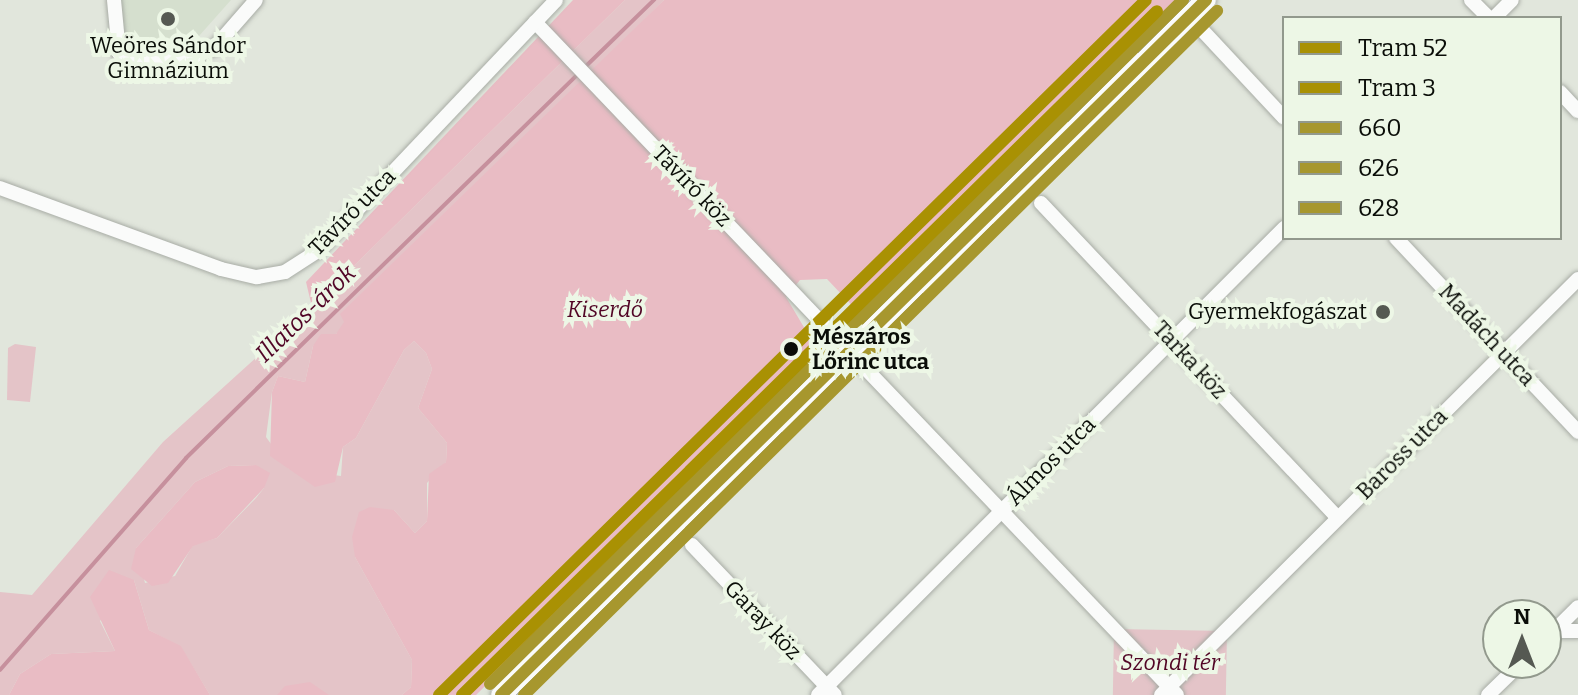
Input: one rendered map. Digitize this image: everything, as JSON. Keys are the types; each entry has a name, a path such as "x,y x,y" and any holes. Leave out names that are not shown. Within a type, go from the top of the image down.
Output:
{"main road":[{"path":"501,695 1206,0"}],"street":[{"path":"114,0 119,53 184,61 215,47 256,0"},
{"name":"Távíró utca","path":"0,188 221,269 257,277 285,272 319,250 556,0"},
{"path":"1471,0 1489,16"},
{"path":"1493,16 1512,0"},
{"path":"1189,16 1282,116"},
{"name":"Távíró köz","path":"535,22 850,349"},
{"path":"1562,94 1578,111"},
{"name":"Tarka köz","path":"1041,203 1338,518"},
{"name":"Álmos utca","path":"826,692 1003,509 1282,230"},
{"name":"Madách utca","path":"1398,240 1578,432"},
{"name":"Baross utca","path":"1169,692 1227,630 1578,279"},
{"path":"850,349 1003,509 1169,692"},
{"name":"Garay köz","path":"692,545 826,692"},
{"path":"1562,623 1578,607"},
{"path":"1488,695 1504,679"}],"shaded area":[{"name":"Weöres Sándor Gimnázium","path":"118,0 231,0 191,45 126,38"}],"green space":[{"path":"573,0 625,0 312,307 306,282"},
{"path":"625,0 664,0 336,334 313,346 305,382 278,376 272,392 266,437 289,469 341,476 343,447 356,438 404,350 414,341 426,353 432,369 418,408 447,443 446,462 427,483 427,521 415,533 394,510 355,557 412,660 411,687 402,695 210,695 181,647 149,630 134,580 100,621 115,651 51,654 20,674 9,695 0,695 0,592 32,595 163,442 312,307","holes":["256,465 264,488 217,538 193,545 175,576 145,583 136,548 195,482 228,466"]},
{"name":"Kiserdő","path":"664,0 1184,0 862,316 827,279 800,280 786,297 821,356 476,695 402,695 411,687 412,660 355,557 352,537 359,512 370,507 394,510 415,533 427,521 429,474 446,462 447,443 418,408 432,369 426,353 414,341 404,350 356,438 343,447 335,482 315,487 270,456 272,392 278,376 305,382 313,346 321,334 336,334 344,322 340,314"},
{"path":"15,344 36,347 30,402 7,400 8,348"},
{"path":"256,465 270,473 264,488 217,538 193,546 168,583 152,586 131,569 136,548 195,482 228,466"},
{"path":"109,570 134,580 149,630 181,646 210,695 9,695 20,674 51,654 115,651 90,597"},
{"name":"Szondi tér","path":"1114,629 1227,631 1226,695 1113,695"},
{"path":"310,682 329,695 277,695 285,686"}],"waterway":[{"name":"Illatos-árok","path":"584,68 654,0"},
{"name":"Illatos-árok","path":"0,670 186,458 578,74"}],"tram line":[{"name":"52","path":"439,695 1146,0"},
{"name":"3","path":"462,695 1157,11"}],"transit line":[{"name":"628","path":"490,684 1183,0"},
{"name":"660","path":"501,695 1206,0"},
{"name":"626","path":"524,695 1217,11"}],"place":[{"name":"Weöres Sándor Gimnázium","path":"168,19"},
{"name":"Gyermekfogászat","path":"1383,312"},
{"name":"Mészáros Lőrinc utca","path":"791,349"}]}
